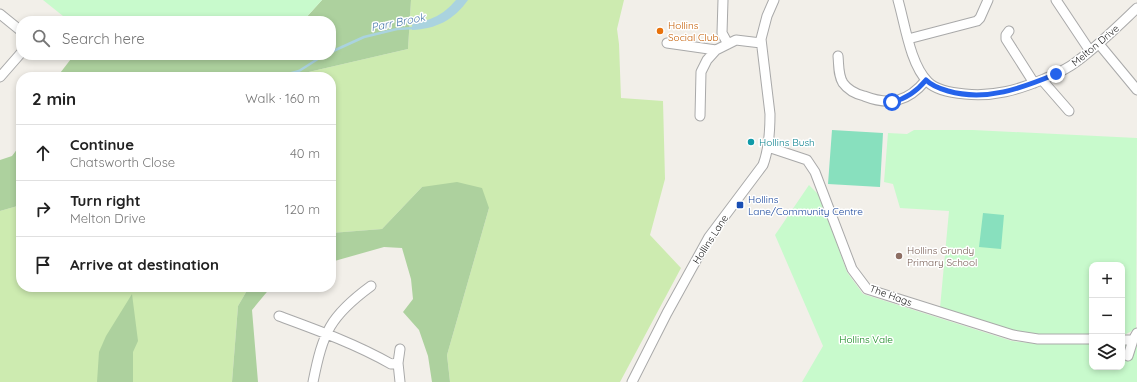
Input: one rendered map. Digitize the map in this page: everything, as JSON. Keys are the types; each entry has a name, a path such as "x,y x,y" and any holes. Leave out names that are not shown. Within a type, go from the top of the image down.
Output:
{"street":[{"path":"723,0 722,33 728,44"},
{"name":"Hollins Lane","path":"632,382 709,236 763,165 768,147 770,114 761,43 762,29 774,0"},
{"path":"838,56 840,75 844,85 857,94 879,101 892,102 906,97 920,88 926,80 913,56 898,0"},
{"path":"908,39 956,25 974,22 982,23 988,0"},
{"path":"1056,0 1090,51"},
{"name":"Melton Drive","path":"926,80 933,86 957,94 971,95 998,94 1038,81 1067,68 1099,44 1137,8"},
{"path":"0,14 16,27"},
{"path":"1009,31 1006,35 1006,39 1038,81 1069,111"},
{"path":"700,116 701,72 706,60 716,50 736,40 761,43"},
{"path":"667,43 716,50"},
{"path":"1099,44 1137,90"},
{"path":"0,77 16,59"},
{"name":"The Hags","path":"768,147 807,160 815,172 852,269 868,289 1013,335 1038,339 1089,339"},
{"path":"313,382 319,352 332,323 352,300 371,286"},
{"path":"279,316 365,350 391,364 398,363"},
{"path":"1125,339 1135,336"},
{"path":"1128,356 1135,336"},
{"path":"400,350 398,363 400,382"}],"green space":[{"path":"43,0 322,0 308,16 63,16"},
{"path":"322,0 411,0 408,49 309,72 61,72 70,60 336,60 336,16 308,16"},
{"path":"411,0 624,0 617,29 621,98 663,101 665,179 650,235 681,268 620,382 450,382 447,355 489,208 422,187 382,229 336,233 336,72 309,72 408,49"},
{"path":"832,130 883,133 880,187 828,184"},
{"path":"914,130 973,130 1137,138 1136,329 1125,334 1125,262 1089,262 1089,336 1038,334 1018,331 996,326 940,308 949,211 900,208 893,184 884,182 888,133 907,134"},
{"path":"16,151 16,206 0,211 0,160 12,156"},
{"path":"457,182 482,188 489,208 447,355 450,382 432,382 428,356 419,330 403,312 413,299 411,279 402,248 384,247 336,261 336,233 382,229 422,187"},
{"name":"Hollins Vale","path":"809,185 820,196 847,272 863,294 1012,341 1038,344 1089,344 1089,370 1125,370 1125,343 1137,341 1137,382 802,382 823,346 775,235"},
{"path":"16,206 16,292 246,292 238,306 232,382 0,382 0,211"},
{"path":"983,213 1004,215 1001,249 979,247"},
{"path":"246,292 267,292 252,310 258,382 232,382 238,306"},
{"path":"132,294 138,341 133,352 133,382 97,382 99,352 106,336"}],"water":[{"path":"456,0 468,0 457,13 444,22 429,28 412,30 412,24 437,16 446,10"}],"waterway":[{"name":"Parr Brook","path":"336,50 364,37 397,29 414,28"},
{"name":"Parr Brook","path":"295,72 316,60"}],"place":[{"name":"Hollins Social Club","path":"660,31"},
{"name":"Hollins Bush","path":"751,142"},
{"name":"Hollins Lane/Community Centre","path":"740,205"},
{"name":"Hollins Grundy Primary School","path":"899,256"}],"route":[{"path":"892,102 906,97 920,88 926,80 933,86 957,94 998,94 1014,90 1056,74"}]}
